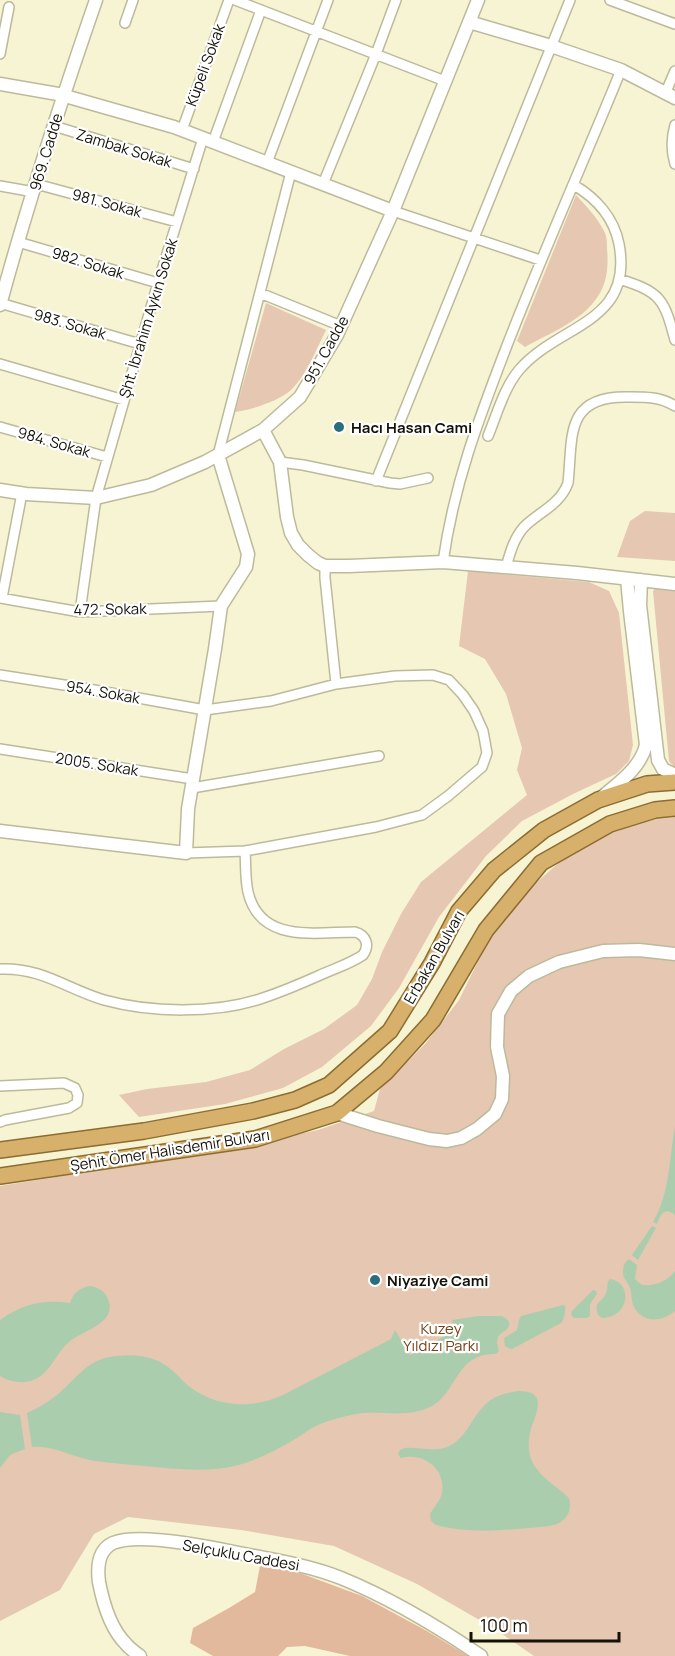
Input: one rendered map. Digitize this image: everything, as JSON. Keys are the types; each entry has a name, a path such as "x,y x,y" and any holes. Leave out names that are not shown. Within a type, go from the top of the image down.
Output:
{"highway":[{"name":"Erbakan Bulvarı","path":"329,1085 390,1030 432,963 459,911 494,870 544,830 598,800 647,784 675,782"},
{"name":"Erbakan Bulvarı","path":"337,1113 386,1072 433,1020 486,930 541,863 610,824 655,810 675,808"},
{"name":"Şehit Ömer Halisdemir Bulvarı","path":"0,1150 144,1131 253,1110 295,1100 329,1085"},
{"name":"Şehit Ömer Halisdemir Bulvarı","path":"0,1176 255,1139 337,1113"}],"street":[{"name":"969. Cadde","path":"0,304 63,96 96,0"},
{"path":"125,23 133,0"},
{"name":"Küpeli Sokak","path":"182,130 229,0"},
{"path":"235,0 446,81"},
{"path":"267,163 328,0"},
{"path":"323,184 396,0"},
{"name":"951. Cadde","path":"0,490 96,498 151,485 205,462 263,430 300,397 341,326 393,211 478,0"},
{"path":"376,481 570,0"},
{"path":"612,0 675,24"},
{"path":"0,54 9,7"},
{"name":"Şht. İbrahim Aykın Sokak","path":"80,612 96,498 158,284 194,169 261,10"},
{"path":"469,22 551,46 621,70 670,96 675,71"},
{"path":"443,562 452,509 466,454 540,260 574,185 621,70"},
{"path":"0,84 63,96 182,130 393,211 540,260"},
{"path":"675,125 672,155 675,164"},
{"name":"Zambak Sokak","path":"54,126 194,169"},
{"path":"186,853 188,809 221,606 246,567 248,554 218,455 291,172"},
{"path":"488,436 510,382 518,371 537,353 599,314 616,290 621,254 613,225 596,201 587,192 574,185"},
{"name":"981. Sokak","path":"0,186 35,188 177,222"},
{"name":"982. Sokak","path":"18,242 158,284"},
{"path":"619,279 642,286 658,298 668,313 675,340"},
{"path":"260,293 341,326"},
{"name":"983. Sokak","path":"0,304 140,344"},
{"path":"0,364 124,400"},
{"path":"506,567 513,545 524,527 556,502 566,490 573,429 583,411 596,401 615,397 660,398 675,406"},
{"name":"984. Sokak","path":"0,427 107,457"},
{"path":"263,430 280,462 291,533 308,555 325,566 443,562 675,584"},
{"path":"280,462 400,484 428,478"},
{"path":"1,598 22,493"},
{"path":"325,566 336,684"},
{"path":"598,800 636,766 644,755 646,745 627,579"},
{"path":"641,580 640,605 658,760 663,769 675,775"},
{"name":"472. Sokak","path":"1,598 80,612 221,606"},
{"name":"954. Sokak","path":"0,675 205,710 271,701 336,684 395,676 433,675 449,680 474,711 483,731 487,753 482,767 448,796 422,814 376,827 245,851"},
{"name":"2005. Sokak","path":"0,749 192,783 378,756"},
{"path":"0,831 186,853 245,851 250,899 266,921 274,927 295,933 360,934 366,941 367,947 363,955 262,999 226,1006 186,1009 121,1004 96,997 39,973 0,969"},
{"path":"337,1113 378,1126 447,1142 461,1138 477,1129 495,1114 502,1099 503,1076 498,1047 498,1014 512,991 529,976 560,962 603,951 639,950 675,954"},
{"path":"0,1086 64,1083 75,1088 78,1095 77,1103 69,1108 0,1122"},
{"name":"Selçuklu Caddesi","path":"140,1656 125,1644 111,1622 102,1597 98,1576 103,1550 111,1543 124,1539 159,1540 218,1548 324,1572 419,1617 481,1656"}],"green space":[{"path":"576,195 595,216 606,235 608,260 603,288 593,303 578,317 525,347 517,341"},
{"path":"266,303 326,330 306,369 291,390 264,404 235,412"},
{"path":"645,511 675,513 675,561 617,557 630,521"},
{"path":"468,571 589,582 609,591 619,613 633,745 629,761 616,774 522,821 486,856 439,917 399,988 371,1026 322,1067 283,1088 225,1104 139,1117 119,1095 206,1082 250,1070 284,1049 324,1029 357,1005 372,979 382,952 401,914 421,882 527,795 517,770 522,748 506,694 485,659 459,646"},
{"path":"657,586 675,587 675,768 669,761 653,591"},
{"name":"Kuzey Yıldızı Parkı","path":"675,817 675,1656 534,1656 495,1629 417,1584 334,1546 241,1530 128,1517 94,1534 60,1590 0,1621 0,1186 230,1149 318,1130 374,1111 380,1089 426,1043 459,1000 490,937 522,895 561,861 590,842 614,830"}],"shaded area":[{"path":"675,1127 675,1215 666,1212 661,1215 657,1224 653,1222 666,1188"},
{"path":"652,1226 656,1228 638,1260 632,1255"},
{"path":"629,1259 637,1265 635,1279 642,1285 660,1282 675,1271 675,1311 670,1315 653,1320 638,1313 633,1305 630,1288 623,1273 624,1265"},
{"path":"610,1279 622,1286 625,1299 619,1312 602,1318 598,1315 597,1307 606,1293"},
{"path":"91,1286 101,1290 108,1299 110,1308 103,1320 69,1342 36,1379 18,1382 0,1376 0,1320 16,1310 33,1304 70,1303 78,1291"},
{"path":"593,1290 597,1294 590,1304 590,1316 574,1318 571,1315 572,1311"},
{"path":"563,1305 565,1313 561,1323 512,1349 505,1346 504,1338 517,1330 521,1316"},
{"path":"478,1316 502,1316 508,1320 508,1328 498,1337 499,1351 496,1354 473,1359 465,1366 447,1392 432,1406 414,1412 356,1414 322,1423 269,1453 239,1465 192,1470 110,1463 89,1460 54,1449 32,1447 27,1413 54,1397 87,1367 101,1359 123,1355 150,1358 166,1365 201,1394 224,1402 249,1404 285,1394 391,1339 395,1330 410,1355 456,1330 452,1320"},
{"path":"518,1391 535,1395 538,1400 529,1436 530,1454 539,1472 569,1498 569,1510 566,1516 554,1525 505,1530 482,1531 436,1525 431,1521 430,1514 442,1493 441,1477 432,1464 425,1460 401,1458 398,1454 400,1450 447,1447 465,1433 482,1407 488,1402 499,1396"},
{"path":"0,1412 20,1415 25,1449 10,1455 0,1468"},
{"path":"260,1566 281,1566 362,1596 468,1656 350,1656 305,1646 287,1647 278,1656 213,1656 190,1643 193,1628 255,1592"}],"place":[{"name":"Hacı Hasan Cami","path":"339,427"},
{"name":"Niyaziye Cami","path":"375,1280"}]}
